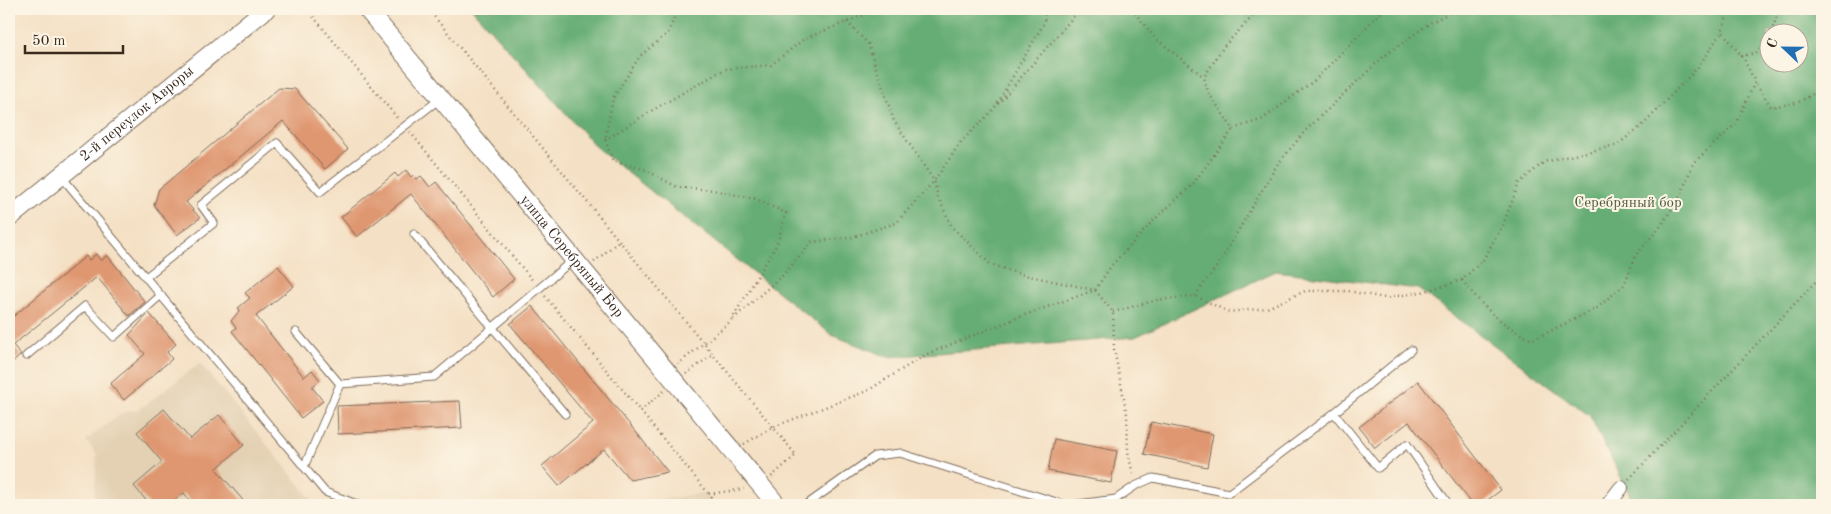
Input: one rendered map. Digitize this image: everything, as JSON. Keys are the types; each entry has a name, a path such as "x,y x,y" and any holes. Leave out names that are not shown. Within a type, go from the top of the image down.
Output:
{"street":[{"name":"2-й переулок Авроры","path":"9,218 266,9"},
{"name":"улица Серебряный Бор","path":"367,9 776,505"},
{"path":"1608,505 1621,488"}],"lane":[{"path":"146,277 214,223 201,206 277,143 320,192 441,98"},
{"path":"61,175 325,492 358,505"},
{"path":"414,234 565,414"},
{"path":"340,384 434,377 539,288 579,265"},
{"path":"26,356 85,306 114,337 161,295"},
{"path":"296,332 340,384"},
{"path":"1071,505 1114,502 1135,486 1152,478 1230,492 1334,413 1411,350"},
{"path":"304,467 340,384"},
{"path":"1334,413 1378,468 1407,444 1449,505"},
{"path":"806,505 875,456 900,453 1066,505"}],"path":[{"path":"307,9 718,505"},
{"path":"428,9 796,455 760,486 709,494"},
{"path":"678,9 668,33 640,56 613,98 605,140 613,161 646,170 677,187 713,190 756,199 786,213 777,244 730,322"},
{"path":"605,140 651,111 725,69 771,65 804,39 879,9"},
{"path":"994,109 1044,23 1044,9"},
{"path":"667,373 730,322 784,274 812,242 852,237 896,223 934,180 961,142 994,109 1080,9"},
{"path":"1132,9 1155,38 1204,77 1208,92 1234,129"},
{"path":"1204,77 1224,46 1252,17 1257,9"},
{"path":"732,451 773,427 867,391 927,354 1022,316 1095,290 1111,266 1155,219 1193,184 1234,129 1263,119 1315,80 1384,9"},
{"path":"1195,296 1221,260 1277,165 1305,131 1384,56 1430,23 1457,9"},
{"path":"1112,312 1158,300 1195,296 1229,312 1267,308 1305,291 1348,291 1385,298 1422,292 1462,280 1483,260 1503,225 1519,183 1544,162 1617,145 1644,124 1700,66 1722,31 1729,9"},
{"path":"1775,22 1780,9"},
{"path":"847,22 868,44 894,121 934,180 938,197 952,227 990,264 1020,274 1095,290 1112,312 1114,349 1128,414 1128,450 1135,486"},
{"path":"1722,31 1742,56 1755,82 1771,107 1797,103 1822,89"},
{"path":"1742,56 1758,51"},
{"path":"1462,280 1485,309 1510,329 1532,340 1597,308 1624,285 1636,254 1660,227 1681,195 1693,163 1736,124 1755,82"},
{"path":"579,265 620,240"},
{"path":"1621,488 1822,274"}],"shaded area":[{"path":"200,363 313,501 309,505 94,505 97,455 86,440 124,412 139,410"},
{"path":"703,493 713,505 624,505"},
{"path":"348,495 374,505 324,505"}],"green space":[{"name":"Серебряный бор","path":"472,9 1822,9 1822,505 1635,505 1590,416 1418,289 1276,271 1135,337 888,357 832,335 597,148"}],"building":[{"path":"279,88 295,89 348,149 325,169 283,121 186,202 200,218 177,235 154,205 159,189"},
{"path":"406,170 411,177 413,175 417,179 421,176 430,187 436,182 514,279 493,297 411,194 357,237 341,217 395,173 398,177"},
{"path":"96,254 101,261 107,255 145,302 129,316 97,277 13,345 21,355 9,365 9,320 86,256 89,260"},
{"path":"278,266 294,286 256,316 304,377 312,370 320,380 312,387 323,401 301,418 232,331 236,328 231,321 240,310 238,308 250,298 245,293"},
{"path":"532,306 668,472 630,480 604,449 559,486 542,466 593,423 510,324"},
{"path":"149,313 176,344 167,352 172,359 124,400 110,384 145,354 129,335"},
{"path":"1418,381 1501,490 1481,505 1473,505 1409,422 1375,448 1359,427"},
{"path":"460,401 462,428 338,434 337,406"},
{"path":"164,409 190,439 219,415 244,445 216,469 247,505 194,505 184,493 169,505 150,505 134,486 162,462 137,432"},
{"path":"1151,422 1213,434 1207,467 1144,454"},
{"path":"1054,439 1117,451 1111,483 1048,471"}]}
